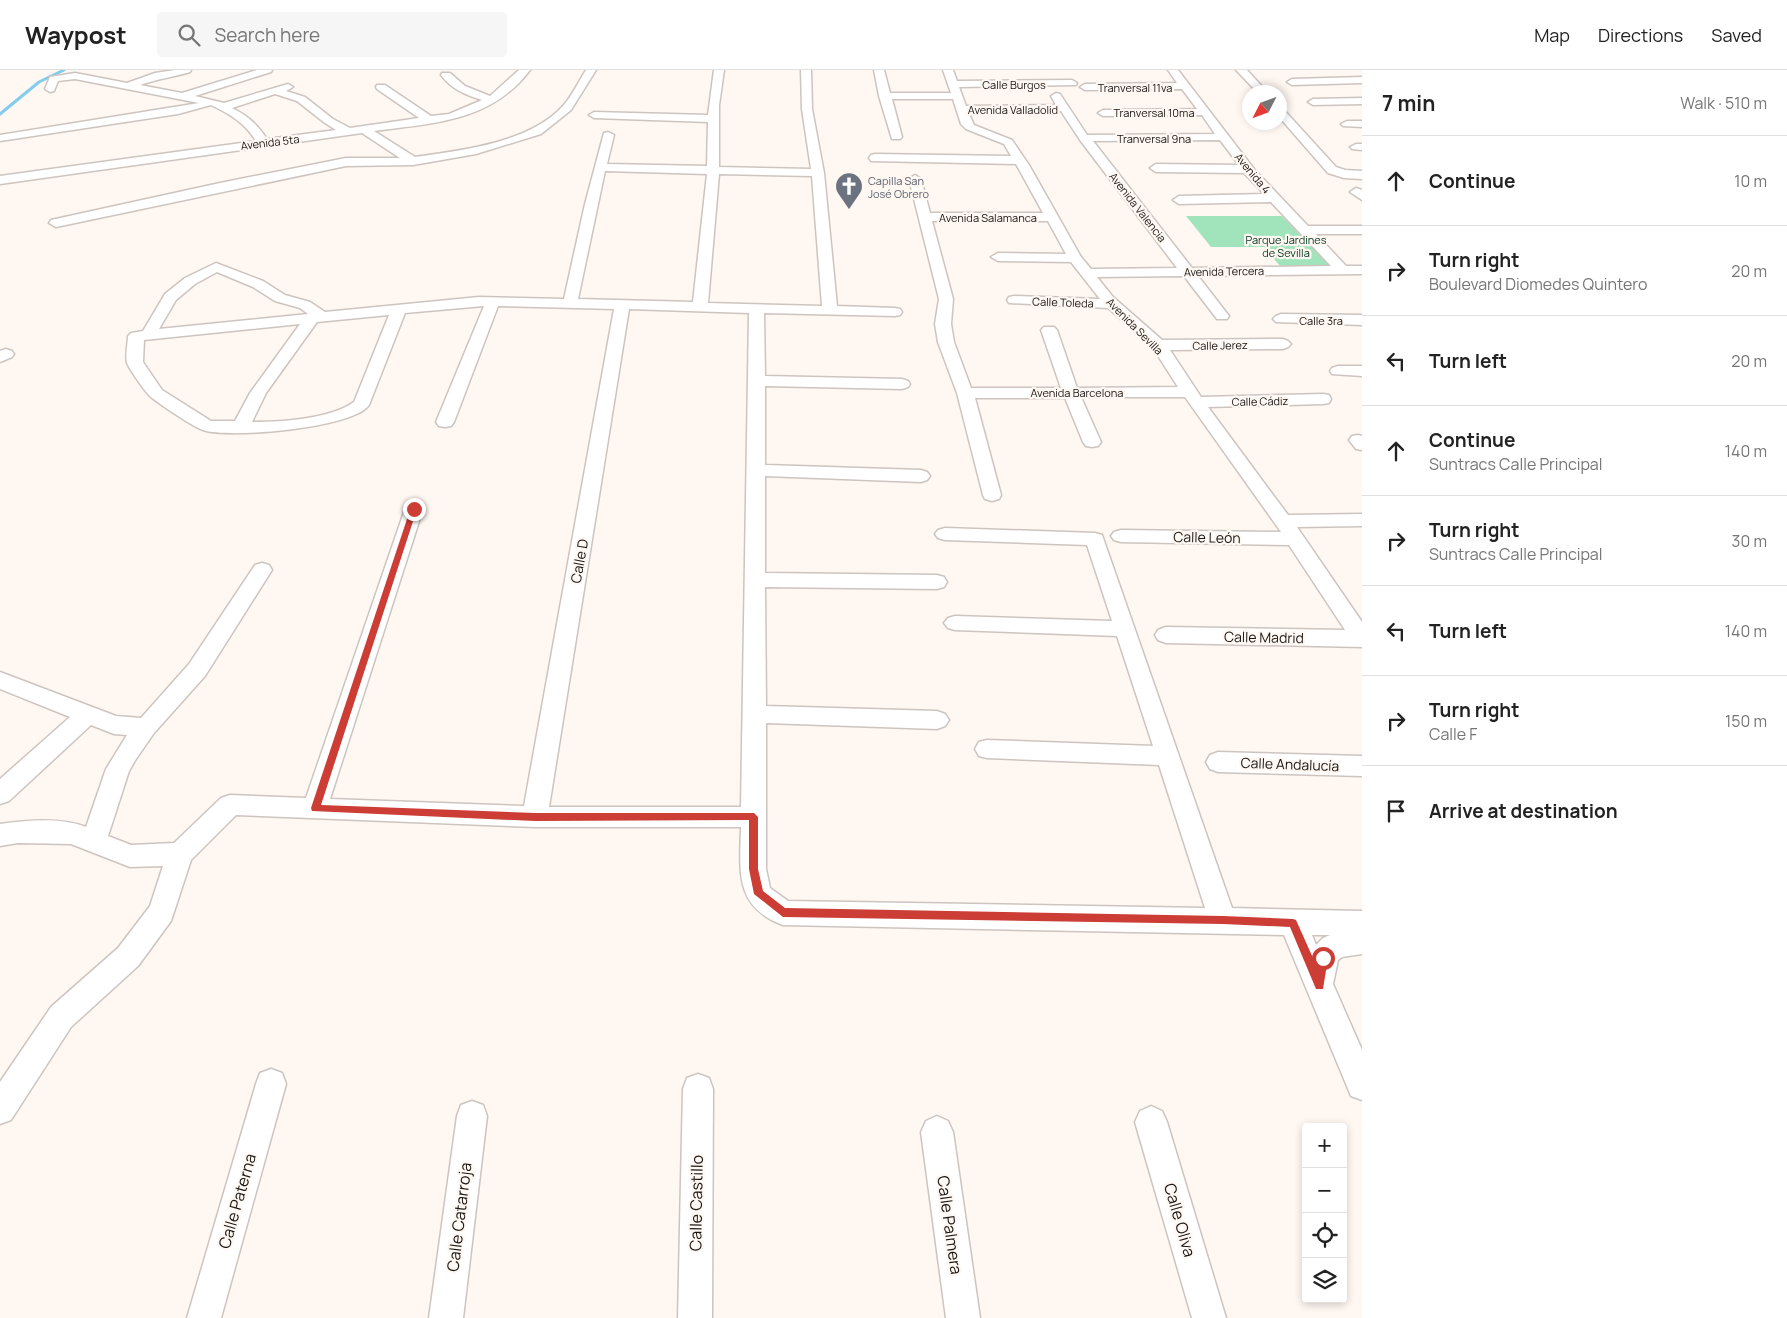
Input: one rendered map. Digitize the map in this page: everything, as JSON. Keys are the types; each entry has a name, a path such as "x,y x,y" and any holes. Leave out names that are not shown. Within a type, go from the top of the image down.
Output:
{"street":[{"path":"129,86 159,74 168,75 186,70"},
{"path":"183,97 267,70"},
{"name":"Avenida 5ta","path":"0,180 262,142 430,121 472,110 492,100 516,80 524,70"},
{"path":"56,223 346,162 413,161 472,152 537,132 567,108 591,70"},
{"path":"700,306 713,171 714,119 719,70"},
{"path":"806,70 807,109 818,173 830,310"},
{"path":"879,70 884,96 896,137"},
{"name":"Avenida Sevilla","path":"948,70 955,84 967,124 970,127 1008,142 1075,258 1113,304 1158,346 1283,522 1362,639"},
{"path":"1013,70 1021,84"},
{"name":"Avenida 4","path":"1173,70 1248,169 1342,270"},
{"path":"1241,70 1255,85"},
{"path":"446,75 451,82 463,90 492,100"},
{"path":"50,89 54,78 75,76 219,105 243,118 254,128 262,142"},
{"path":"1292,82 1362,80"},
{"path":"0,138 219,105 275,91 298,83"},
{"name":"Calle Burgos","path":"955,84 1072,84"},
{"path":"381,86 430,121"},
{"name":"Tranversal 11va","path":"1085,87 1185,86"},
{"path":"275,91 301,99 329,121 349,132"},
{"path":"884,96 958,96"},
{"name":"Avenida Valencia","path":"1056,96 1084,138 1222,316"},
{"path":"1313,102 1362,101"},
{"name":"Avenida Valladolid","path":"962,109 1064,108"},
{"name":"Tranversal 10ma","path":"1103,112 1205,112"},
{"path":"594,115 714,119"},
{"path":"1287,120 1332,170 1344,174 1362,175"},
{"path":"1347,124 1362,124"},
{"path":"365,130 413,161"},
{"path":"570,303 608,135"},
{"name":"Tranversal 9na","path":"1084,138 1224,137"},
{"path":"875,158 1020,160"},
{"path":"600,167 818,173"},
{"path":"1156,168 1248,169"},
{"path":"915,180 946,299 943,324 946,342 965,393 992,495"},
{"path":"1179,200 1274,198"},
{"name":"Avenida Salamanca","path":"924,217 1052,217"},
{"path":"1305,230 1362,230"},
{"path":"998,257 1075,258"},
{"path":"148,335 170,298 190,281 216,267 258,284 280,298 305,306 317,317"},
{"name":"Avenida Tercera","path":"1086,273 1362,270"},
{"name":"Calle Toleda","path":"1014,300 1113,304"},
{"path":"445,422 493,301"},
{"path":"399,309 361,405 354,410 329,418 268,426 207,426 156,393 135,362 136,336 317,317 399,309 493,301 895,312"},
{"name":"Calle D","path":"535,817 622,304"},
{"path":"756,308 753,869 758,894 783,913 1362,923"},
{"path":"241,426 258,393 317,317"},
{"name":"Calle 3ra","path":"1281,319 1362,320"},
{"path":"1049,330 1070,391 1092,442"},
{"name":"Calle Jerez","path":"1158,346 1283,344"},
{"path":"1338,371 1362,371"},
{"path":"757,381 902,384"},
{"name":"Avenida Barcelona","path":"965,393 1070,391 1193,397"},
{"name":"Calle Cádiz","path":"1193,397 1323,399"},
{"path":"756,470 921,476"},
{"path":"315,808 414,509"},
{"path":"1283,522 1362,520"},
{"path":"946,534 1095,539 1223,920"},
{"name":"Calle León","path":"1120,536 1294,539"},
{"path":"94,841 118,769 146,727 197,670 262,570"},
{"path":"756,580 937,582"},
{"path":"955,623 1125,629"},
{"name":"Calle Madrid","path":"1166,635 1362,639"},
{"path":"0,680 114,725 146,727"},
{"path":"0,794 88,714"},
{"path":"755,714 937,720"},
{"path":"987,749 1168,756"},
{"name":"Calle Andalucía","path":"1218,762 1362,766"},
{"path":"0,1109 60,1017 128,957 162,912 180,854 230,805 535,817 754,817"},
{"path":"0,836 18,832 72,833 130,856 180,854"},
{"path":"1293,923 1362,1085"},
{"path":"1319,985 1323,958 1331,946 1340,943 1362,941"},
{"name":"Calle Paterna","path":"204,1318 271,1084"},
{"name":"Calle Castillo","path":"695,1318 698,1088"},
{"name":"Calle Catarroja","path":"446,1318 472,1116"},
{"name":"Calle Oliva","path":"1151,1122 1209,1318"},
{"name":"Calle Palmera","path":"937,1132 963,1318"}],"green space":[{"name":"Parque Jardines de Sevilla","path":"1186,216 1282,216 1329,265 1280,266 1264,247 1211,247"}],"waterway":[{"path":"0,114 39,82 64,70"}],"place":[{"name":"Capilla San José Obrero","path":"849,210"}],"route":[{"path":"414,509 315,808 535,817 754,817 753,869 758,894 783,913 1223,920 1293,923 1319,985 1323,958"}]}
